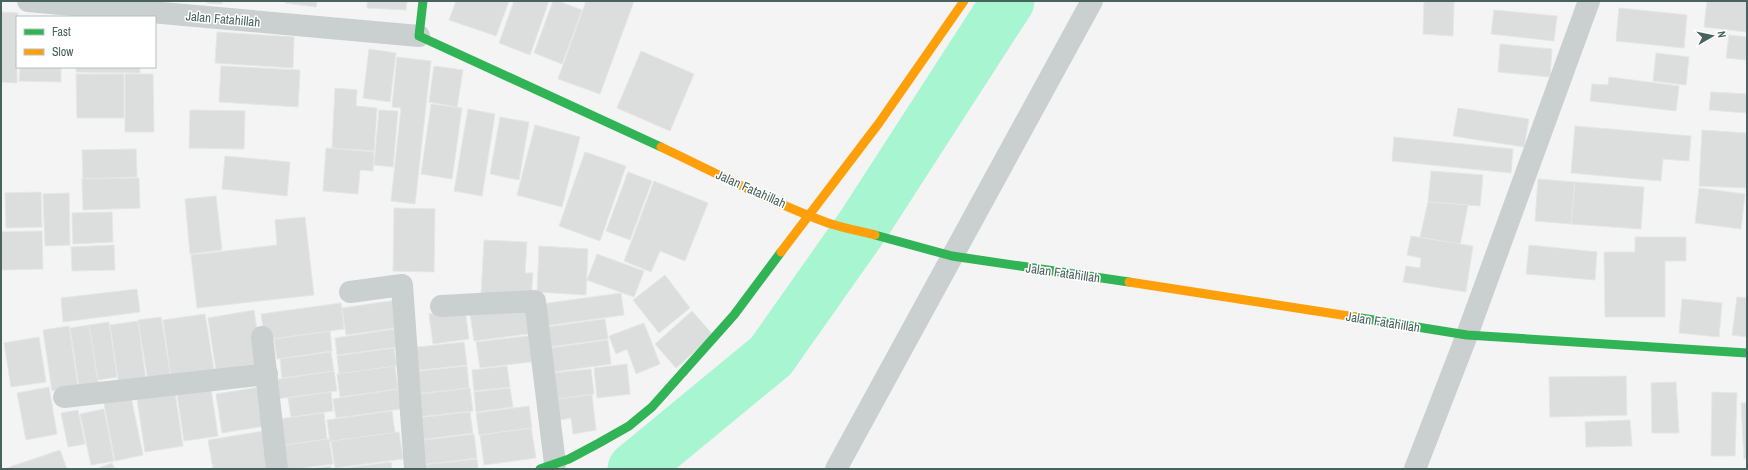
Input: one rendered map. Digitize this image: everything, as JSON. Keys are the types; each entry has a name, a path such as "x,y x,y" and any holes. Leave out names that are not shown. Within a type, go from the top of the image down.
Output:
{"street":[{"name":"Jalan Fatahillah","path":"28,1 419,36 651,142 743,186 829,223 952,256 1190,291 1467,335 1747,353"},
{"path":"419,36 423,1"},
{"path":"441,306 535,301 547,466 569,459 617,433 629,426 652,407 734,315 879,123 964,1"},
{"path":"836,469 1092,1"},
{"path":"1415,469 1467,335 1588,1"},
{"path":"350,292 402,285 415,469"},
{"path":"262,337 277,469"},
{"path":"64,396 267,374"}],"building":[{"path":"207,1 222,1 222,4 207,3"},
{"path":"285,1 317,1 316,7 285,3"},
{"path":"367,1 407,1 406,10 367,8"},
{"path":"456,1 509,1 496,36 449,20"},
{"path":"514,1 549,1 530,55 499,43"},
{"path":"553,1 558,1 582,10 562,64 534,53"},
{"path":"586,1 634,1 600,94 558,79"},
{"path":"1424,1 1454,1 1453,36 1423,34"},
{"path":"1707,1 1747,1 1747,32 1704,27"},
{"path":"1619,8 1687,15 1684,48 1616,41"},
{"path":"1494,10 1557,16 1554,41 1491,34"},
{"path":"1,12 18,13 18,16 16,16 17,83 1,82"},
{"path":"217,32 294,37 293,68 215,63"},
{"path":"1729,35 1747,37 1747,60 1726,58"},
{"path":"1500,44 1552,49 1550,77 1498,72"},
{"path":"369,49 396,53 390,102 363,98"},
{"path":"641,51 694,74 670,131 617,108"},
{"path":"1656,53 1689,57 1686,85 1653,81"},
{"path":"397,57 431,61 415,204 391,201 401,108 392,107"},
{"path":"221,66 300,70 298,107 219,102"},
{"path":"434,66 463,70 457,107 429,102"},
{"path":"20,68 61,68 61,82 19,81"},
{"path":"76,68 140,68 140,73 76,72"},
{"path":"76,74 124,74 124,118 77,118"},
{"path":"125,74 153,74 154,132 125,132"},
{"path":"1609,77 1679,86 1676,111 1590,101 1592,84 1608,85"},
{"path":"335,88 357,90 356,106 377,108 374,151 332,148"},
{"path":"1711,92 1747,94 1747,113 1709,110"},
{"path":"431,104 462,108 452,179 421,174"},
{"path":"1458,108 1529,119 1524,147 1453,136"},
{"path":"468,109 495,114 482,196 454,191"},
{"path":"190,110 245,111 244,149 189,148"},
{"path":"379,110 398,111 393,167 374,165"},
{"path":"500,117 529,122 519,180 490,174"},
{"path":"535,125 580,137 562,207 517,195"},
{"path":"1575,126 1691,136 1689,161 1663,159 1661,181 1571,173"},
{"path":"1702,130 1747,133 1747,188 1699,186"},
{"path":"1394,137 1513,149 1511,173 1392,161"},
{"path":"326,148 374,152 373,171 360,170 358,194 323,191"},
{"path":"136,149 137,177 83,179 82,150"},
{"path":"585,152 626,166 600,241 559,226"},
{"path":"225,156 290,162 287,196 222,189"},
{"path":"1431,171 1483,175 1480,206 1428,202"},
{"path":"628,172 652,181 630,240 606,231"},
{"path":"139,178 140,208 83,210 82,179"},
{"path":"1538,179 1575,182 1571,224 1535,221"},
{"path":"654,181 708,203 685,261 660,251 651,272 624,261"},
{"path":"1575,182 1644,187 1641,229 1571,224"},
{"path":"1699,188 1745,194 1741,229 1695,223"},
{"path":"41,192 42,227 6,228 5,193"},
{"path":"69,193 70,245 45,246 43,194"},
{"path":"216,196 222,250 190,254 185,199"},
{"path":"1428,202 1468,205 1460,245 1420,237"},
{"path":"394,208 435,209 434,272 393,271"},
{"path":"112,212 113,242 73,244 72,213"},
{"path":"305,217 314,295 197,308 191,255 277,245 275,220"},
{"path":"42,231 43,269 1,270 1,232"},
{"path":"1411,236 1473,246 1466,292 1403,282 1406,266 1420,268 1421,258 1407,255"},
{"path":"1635,237 1686,237 1686,261 1665,261 1665,317 1605,317 1604,252 1635,252"},
{"path":"484,240 527,242 525,273 533,273 531,297 481,294"},
{"path":"114,245 115,270 72,271 71,247"},
{"path":"1529,245 1597,252 1595,280 1526,274"},
{"path":"539,246 588,249 586,295 537,292"},
{"path":"597,254 644,271 634,297 587,280"},
{"path":"665,275 690,308 659,333 633,300"},
{"path":"137,289 140,312 63,322 61,298"},
{"path":"621,293 624,315 544,326 541,304"},
{"path":"1737,297 1747,298 1747,337 1732,335"},
{"path":"1682,299 1722,303 1719,337 1679,333"},
{"path":"397,300 401,327 346,335 342,308"},
{"path":"341,303 344,329 265,340 261,314"},
{"path":"532,305 536,333 474,341 470,313"},
{"path":"254,310 262,363 216,370 208,318"},
{"path":"465,310 469,339 433,344 429,314"},
{"path":"692,311 713,335 676,368 655,344"},
{"path":"205,314 214,370 171,377 163,320"},
{"path":"161,317 171,378 148,381 138,320"},
{"path":"605,319 608,339 549,347 546,327"},
{"path":"138,321 146,381 119,385 110,325"},
{"path":"109,322 117,377 98,380 89,325"},
{"path":"644,323 660,364 636,374 627,349 616,354 609,336"},
{"path":"89,325 98,383 79,386 70,328"},
{"path":"69,326 78,387 52,391 43,330"},
{"path":"395,329 397,347 337,355 335,338"},
{"path":"330,331 332,351 277,359 274,339"},
{"path":"535,335 539,361 480,368 476,342"},
{"path":"39,337 46,382 11,387 4,343"},
{"path":"608,340 611,364 553,372 550,348"},
{"path":"464,342 467,365 411,371 409,348"},
{"path":"394,348 397,366 339,374 337,356"},
{"path":"331,352 334,371 282,378 280,359"},
{"path":"627,364 630,394 597,398 594,368"},
{"path":"395,366 398,389 340,397 337,374"},
{"path":"467,366 469,388 414,394 411,372"},
{"path":"507,366 510,387 474,391 472,370"},
{"path":"591,369 594,394 556,399 552,373"},
{"path":"334,371 337,391 276,399 273,380"},
{"path":"1626,376 1627,415 1550,417 1549,377"},
{"path":"1676,382 1679,433 1652,433 1651,383"},
{"path":"49,387 57,434 26,440 17,393"},
{"path":"260,387 266,426 222,433 216,394"},
{"path":"470,388 473,411 416,417 413,395"},
{"path":"510,388 513,407 476,412 474,392"},
{"path":"211,389 218,436 184,441 177,394"},
{"path":"398,389 401,409 336,418 333,399"},
{"path":"130,392 143,455 115,461 103,398"},
{"path":"331,392 333,411 291,417 288,398"},
{"path":"1712,392 1737,393 1735,456 1711,456"},
{"path":"175,393 183,446 145,452 137,399"},
{"path":"592,395 596,430 573,434 571,418 560,420 557,399"},
{"path":"1741,403 1747,403 1747,458 1744,459"},
{"path":"529,406 532,428 479,435 476,413"},
{"path":"104,409 114,461 91,465 80,414"},
{"path":"78,410 85,444 68,447 61,413"},
{"path":"392,411 395,433 330,442 327,420"},
{"path":"470,412 473,433 419,440 416,418"},
{"path":"324,413 327,439 283,445 279,419"},
{"path":"1630,420 1632,446 1586,447 1585,422"},
{"path":"531,428 536,458 484,465 480,435"},
{"path":"263,431 268,469 213,469 208,440"},
{"path":"399,432 403,459 335,468 331,441"},
{"path":"474,434 477,458 420,465 417,441"},
{"path":"329,439 333,464 295,469 281,469 278,446"},
{"path":"60,450 67,469 4,469"},
{"path":"477,459 478,469 422,469 421,465"},
{"path":"391,462 392,469 337,469"},
{"path":"112,463 115,469 96,469"},
{"path":"331,466 331,469 309,469"}],"waterway":[{"path":"634,469 771,356 864,224 1008,1"}],"traffic: fast":[{"path":"423,1 419,36 661,147"},
{"path":"875,235 952,256 1129,282"},
{"path":"540,469 569,459 599,443 629,426 652,407 734,315 781,252"},
{"path":"1355,317 1467,335 1747,353"}],"traffic: slow":[{"path":"781,252 879,123 964,1"},
{"path":"661,147 765,197 807,215 834,225 875,235"},
{"path":"1129,282 1355,317"}]}
